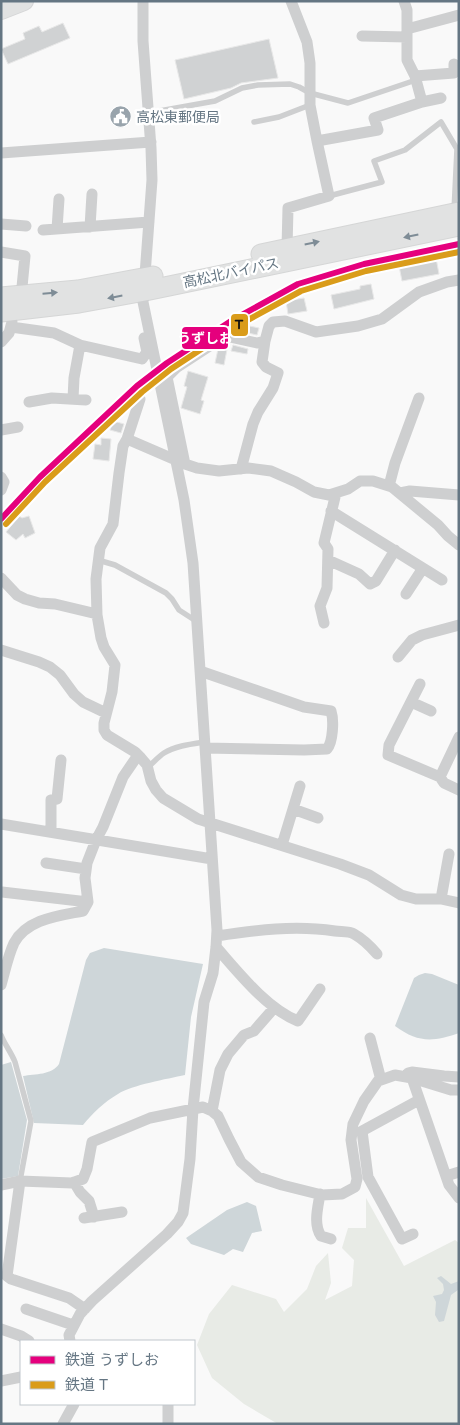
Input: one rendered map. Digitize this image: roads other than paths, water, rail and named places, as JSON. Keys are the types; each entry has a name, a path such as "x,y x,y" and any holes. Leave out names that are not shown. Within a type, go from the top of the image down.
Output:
{"highway":[{"name":"高松北バイパス","path":"145,290 287,248 457,217"},
{"name":"高松北バイパス","path":"10,308 78,290 145,290 457,217"}],"street":[{"path":"10,308 80,346 142,359 147,352 140,308 145,290 152,180 143,42 143,1"},
{"path":"287,248 288,208 329,196 310,105 310,63 307,42 292,1"},
{"path":"404,1 407,10 407,60 416,78 422,102"},
{"path":"362,36 407,33 459,15"},
{"path":"416,78 454,73 454,64"},
{"path":"317,141 378,130 374,118 422,102 441,98"},
{"path":"1,153 151,142"},
{"path":"90,227 92,194"},
{"path":"57,229 59,199"},
{"path":"43,230 149,222"},
{"path":"1,224 26,226"},
{"path":"1,252 25,256 22,287 10,308 9,333 1,342"},
{"path":"241,469 252,424 273,388 278,373 266,367 262,362 269,326 273,322 286,322 316,332 358,326 382,319 419,292 447,282 459,280"},
{"path":"145,290 180,462"},
{"path":"70,1340 69,1335 73,1325 85,1309 178,1222 183,1213 190,1159 204,1002 213,973 217,942 193,563 167,377 176,368 225,336 257,343 265,341"},
{"path":"73,399 74,378 80,346"},
{"path":"29,402 52,398 86,400"},
{"path":"389,486 395,462 419,398"},
{"path":"140,399 124,446 113,524 100,548 98,560 96,579 97,614 101,638 104,647 116,665 104,730 108,735 138,755 148,767 151,781 163,798 198,819 340,864 369,875 401,895 416,899 441,899 459,903"},
{"path":"1,430 18,427"},
{"path":"127,439 197,468 219,471 241,469 271,471 314,492 329,495 348,489 360,481 373,481 389,486 400,493 459,544"},
{"path":"1,477 4,482 1,490"},
{"path":"400,493 410,491 459,495"},
{"path":"324,623 320,606 327,588 328,549 324,543 336,493"},
{"path":"331,511 442,580"},
{"path":"328,560 359,574 370,584 376,582 395,550"},
{"path":"406,594 423,568"},
{"path":"1,578 17,595 25,599 97,614"},
{"path":"398,658 412,640 422,634 459,625"},
{"path":"1,650 50,667 60,675 74,694 83,702 106,713"},
{"path":"200,671 304,707 331,711 333,718 330,745 327,749 304,750 205,745"},
{"path":"420,684 389,745 388,755 440,777 444,783 459,790"},
{"path":"411,702 430,711"},
{"path":"440,777 459,737"},
{"path":"1,985 14,944 22,932 34,924 52,917 82,911 88,902 85,878 87,862 123,777 138,755"},
{"path":"51,832 51,800 57,799 61,760"},
{"path":"282,845 300,786"},
{"path":"293,809 318,818"},
{"path":"1,824 212,860"},
{"path":"441,899 449,854"},
{"path":"46,863 86,869"},
{"path":"2,892 88,902"},
{"path":"217,942 259,930 305,928 353,933 377,954"},
{"path":"217,942 245,980 274,1008 290,1018 298,1021 320,989"},
{"path":"212,1111 220,1070 228,1054 244,1035 254,1031 274,1008"},
{"path":"370,1038 381,1080"},
{"path":"1,1185 20,1181 72,1184 83,1179 92,1142 150,1118 203,1107 218,1116 242,1162 258,1176 282,1185 320,1194 342,1194 355,1187 357,1179 351,1140 352,1124 364,1101 378,1081 412,1072 459,1076"},
{"path":"397,1075 451,1090 459,1090"},
{"path":"412,1078 449,1185 459,1198"},
{"path":"414,1234 402,1239 368,1177 362,1131 419,1100"},
{"path":"446,1176 459,1172"},
{"path":"20,1181 7,1237 7,1276 68,1298 85,1309"},
{"path":"74,1182 89,1201 89,1218 122,1212"},
{"path":"320,1194 317,1213 318,1231 321,1236 331,1239"},
{"path":"26,1309 73,1325"},
{"path":"1,1329 27,1340"},
{"path":"1,1381 20,1377"},
{"path":"63,1424 73,1405"},
{"path":"168,1405 168,1424"}],"lane":[{"path":"148,113 215,101 242,88 258,85 290,84 310,93 348,103 416,78"},
{"path":"254,122 279,117 310,105"},
{"path":"329,196 382,182 374,161 405,150 441,122 457,148 457,217"},
{"path":"98,560 115,565 166,593 179,610 197,621"},
{"path":"148,767 169,751 189,744 205,745"},
{"path":"1,1035 15,1062 31,1121 20,1181"}],"rail line":[{"name":"うずしお","path":"1,519 40,477 137,386 167,363 231,321 298,284 364,264 459,244"},
{"name":"T","path":"6,524 45,482 142,392 171,369 235,327 301,291 366,271 459,252"}],"place":[{"name":"高松東郵便局","path":"120,117"}]}
